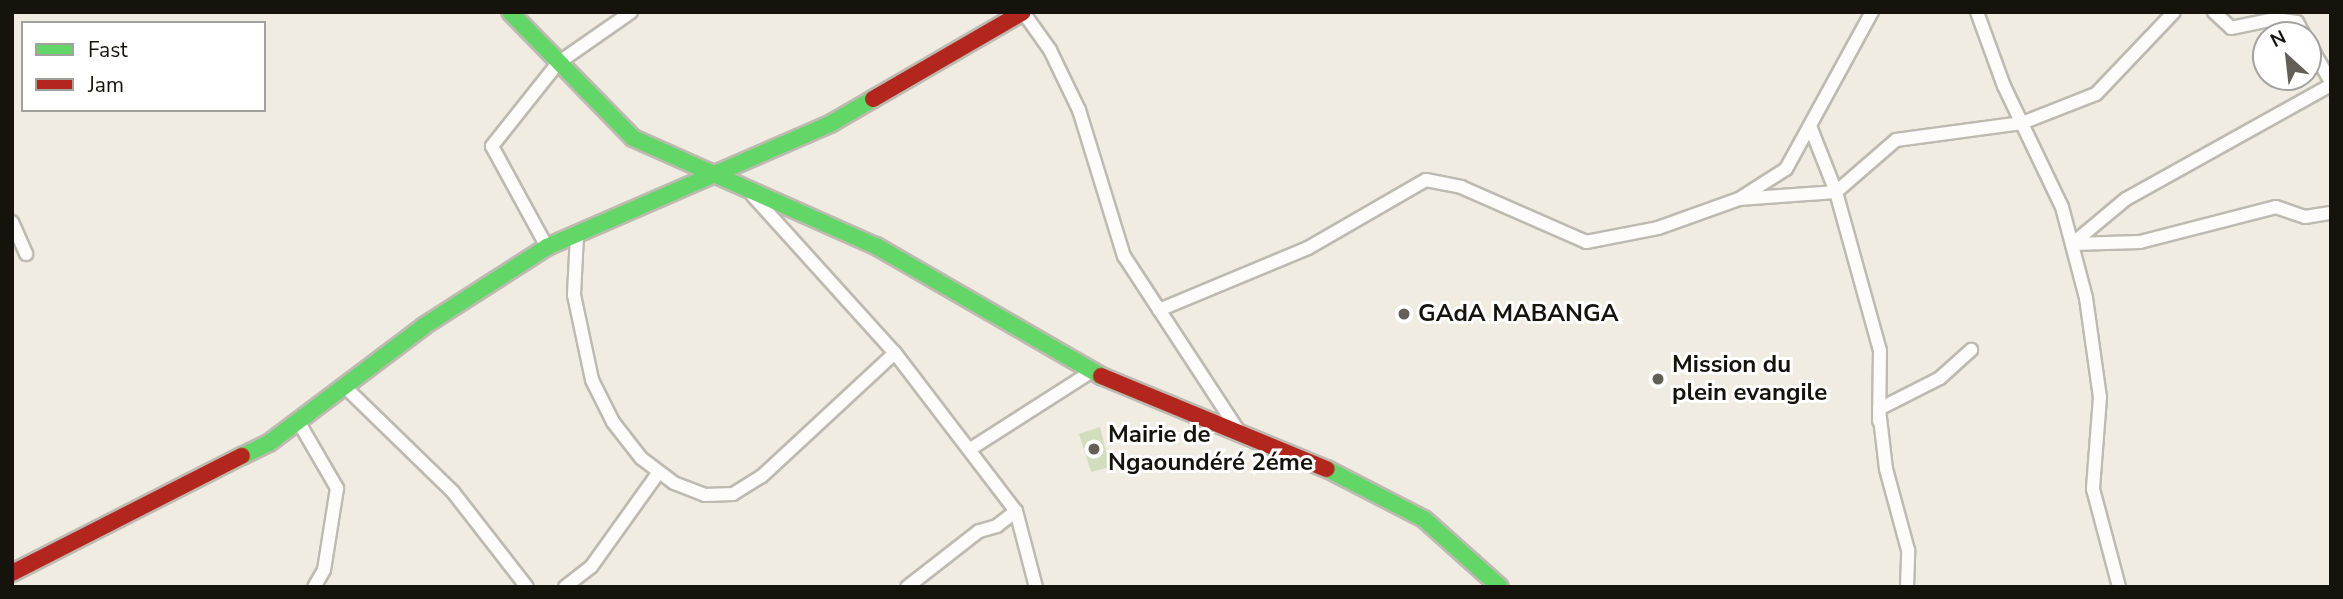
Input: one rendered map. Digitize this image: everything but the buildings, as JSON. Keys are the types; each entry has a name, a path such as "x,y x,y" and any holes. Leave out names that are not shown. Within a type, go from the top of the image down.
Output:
{"street":[{"path":"510,12 632,138 752,196 876,246 1091,372 1206,424 1240,433 1355,480 1424,519 1500,587"},
{"path":"547,247 492,146 558,63 632,12"},
{"path":"12,573 166,499 298,421 343,385 547,247 830,124 1023,12 1050,50 1079,110 1125,256 1240,433"},
{"path":"1159,310 1308,248 1426,180 1461,187 1586,242 1658,228 1739,199 1786,169 1872,12"},
{"path":"1977,12 2022,123 2062,207 2072,244 2100,397 2093,489 2119,587"},
{"path":"1739,199 1836,192 1896,140 2022,123 2096,94 2174,12"},
{"path":"2214,12 2231,28 2252,24"},
{"path":"2265,21 2290,21"},
{"path":"2072,244 2126,199 2331,84 2322,68"},
{"path":"1810,125 1836,192 1880,351 1879,421"},
{"path":"752,196 895,353 972,448 1016,511 1036,587"},
{"path":"2072,244 2140,242 2277,207 2305,217 2331,213"},
{"path":"12,222 26,254"},
{"path":"577,235 573,295 592,380 613,422 659,472 705,495 733,494 762,476 895,353"},
{"path":"1907,587 1908,550 1879,421 1879,409 1940,378 1971,350"},
{"path":"972,448 1091,372"},
{"path":"343,385 453,492 527,587"},
{"path":"298,421 337,488 324,570 314,587"},
{"path":"565,587 591,567 659,472"},
{"path":"907,587 979,531 997,526 1016,511"}],"green space":[{"path":"1100,427 1110,467 1091,472 1079,434"}],"traffic: fast":[{"path":"510,12 633,138 876,246 1101,376"},
{"path":"242,456 269,443 424,326 547,247 830,124 873,99"},
{"path":"1327,469 1424,519 1500,587"}],"traffic: jam":[{"path":"873,99 1023,12"},
{"path":"1101,376 1327,469"},
{"path":"12,573 242,456"}],"place":[{"name":"GAdA MABANGA","path":"1404,314"},
{"name":"Mission du plein evangile","path":"1658,379"},
{"name":"Mairie de Ngaoundéré 2éme","path":"1094,449"}]}
